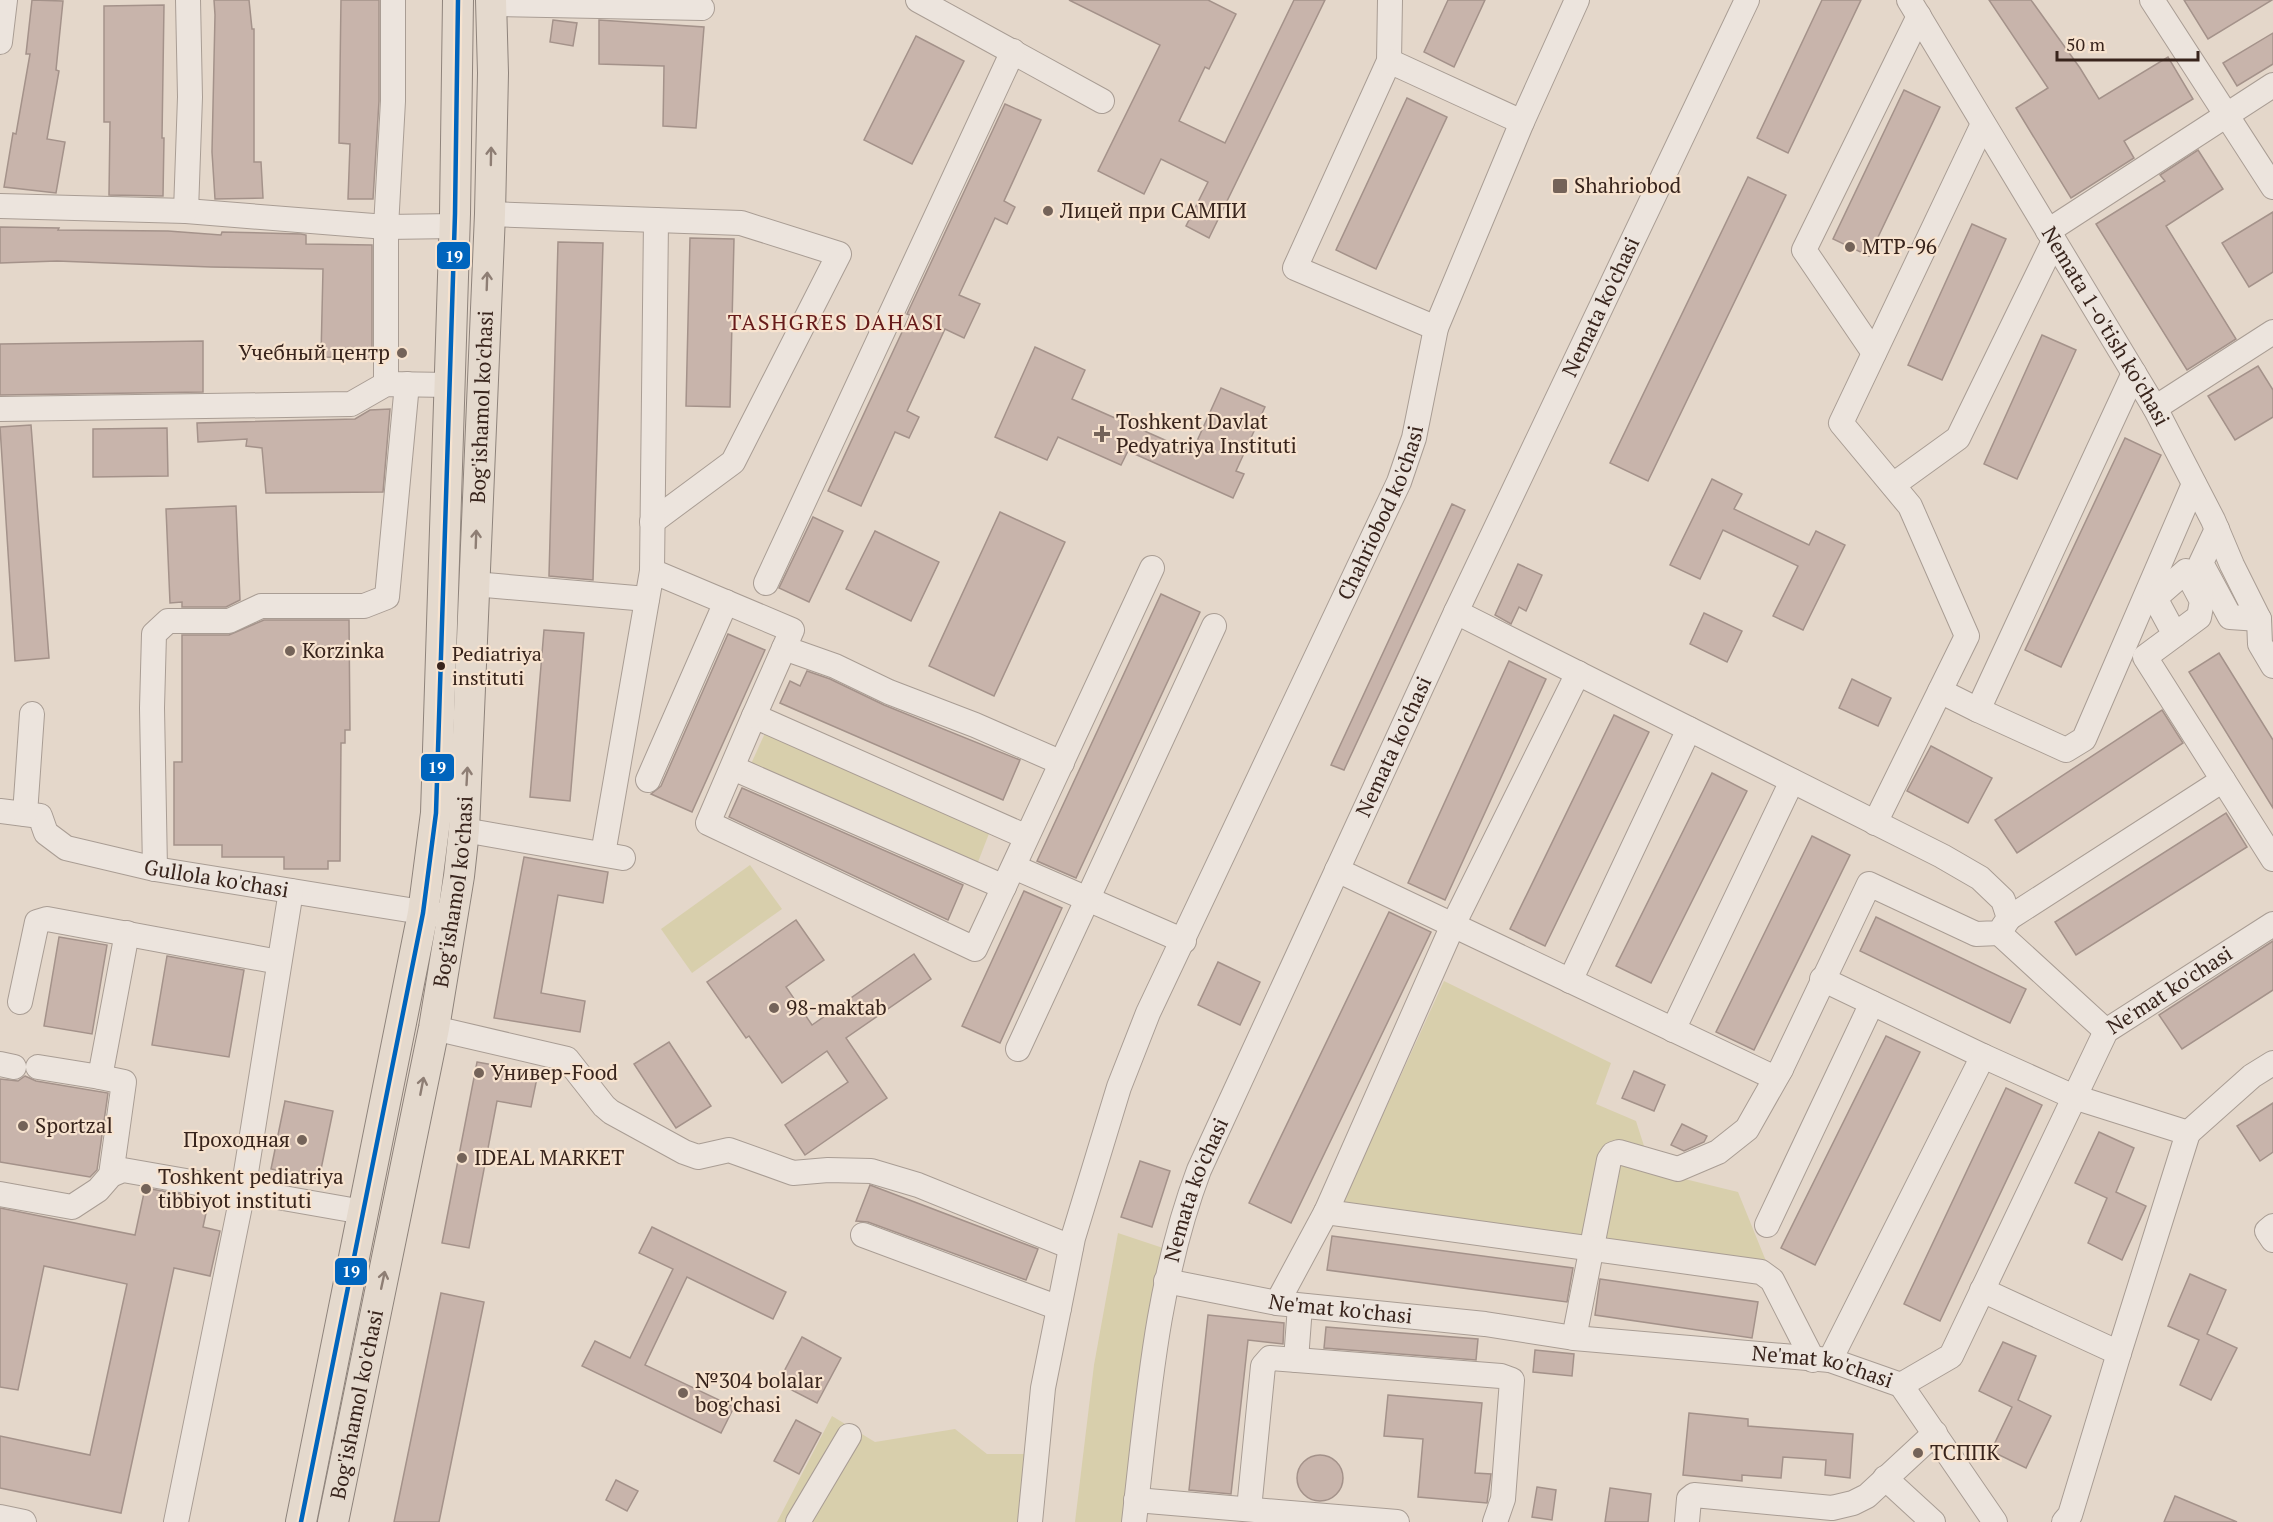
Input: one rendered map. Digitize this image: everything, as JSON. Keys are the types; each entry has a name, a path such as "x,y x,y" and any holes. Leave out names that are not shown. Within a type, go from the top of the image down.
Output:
{"main road":[{"name":"Bog'ishamol ko'chasi","path":"301,1522 423,913 436,813 455,220 458,0"},
{"name":"Bog'ishamol ko'chasi","path":"333,1522 434,1028 464,830 490,214 493,73 491,2"},
{"path":"455,220 490,214"},
{"path":"333,1364 364,1370"},
{"path":"312,1468 343,1473"}],"street":[{"path":"0,41 4,0"},
{"path":"186,211 189,97 188,0"},
{"path":"155,869 152,708 154,634 168,621 230,621 261,606 364,606 387,597 396,384 386,227 393,101 393,0"},
{"path":"918,0 1102,101"},
{"path":"1390,0 1389,62 1295,268 1436,328"},
{"name":"Chahriobod ko'chasi","path":"1030,1522 1042,1388 1071,1247 1119,1087 1148,1013 1399,482 1414,438 1436,328 1522,122 1578,0"},
{"name":"Nemata ko'chasi","path":"1135,1511 1156,1336 1166,1281 1179,1228 1199,1170 1456,612 1747,0"},
{"path":"2152,0 2273,187"},
{"path":"491,2 702,8"},
{"path":"1874,353 1804,250 1914,8"},
{"name":"Nemata 1-o'tish ko'chasi","path":"1914,8 2155,408 2217,529 2264,631 2273,666"},
{"path":"766,583 1013,51"},
{"path":"1389,62 1522,122"},
{"path":"1893,485 1958,438 2051,236 2273,85"},
{"path":"1875,823 1967,636 1910,506 1841,423 1983,124"},
{"path":"0,206 186,211 386,227 455,220"},
{"path":"490,214 741,223 839,254 734,462 652,522"},
{"path":"464,830 613,856 652,571 656,220"},
{"path":"2155,408 2273,332"},
{"path":"1978,710 2134,374"},
{"path":"0,409 351,404 396,384 449,385"},
{"path":"1940,691 2066,750 2084,740 2194,484"},
{"path":"652,571 792,630 708,823 975,949 1152,568"},
{"path":"474,584 647,598"},
{"path":"648,780 726,602"},
{"path":"1456,612 1942,856 1980,878 2003,900 2004,926 2106,1031"},
{"path":"1018,1049 1214,626"},
{"path":"2175,635 2145,657 2273,859"},
{"path":"784,648 835,666 889,692 975,725 1062,763"},
{"path":"1296,1360 1288,1305 1326,1212 1453,925 1578,673"},
{"path":"0,811 25,814 32,714"},
{"path":"754,716 1027,837"},
{"path":"1570,981 1689,729"},
{"path":"733,768 1009,877 1184,940"},
{"path":"1574,1338 1609,1160 1613,1154 1619,1152 1678,1169 1718,1152 1747,1129 1781,1069 1869,884 1976,934 2004,926 2223,780"},
{"path":"1673,1030 1792,781"},
{"name":"Gullola ko'chasi","path":"25,814 40,816 46,833 66,849 155,869 452,917"},
{"path":"1337,870 1775,1078 1781,1069"},
{"path":"176,1522 243,1191 291,891"},
{"path":"20,1002 37,922 46,919 279,962"},
{"name":"Ne'mat ko'chasi","path":"1166,1281 1288,1305 1485,1324 1574,1338 1821,1360 1901,1385 1952,1356 2106,1031 2273,924"},
{"path":"100,1077 127,933"},
{"path":"1822,979 2074,1097 2188,1133"},
{"path":"1767,1225 1872,1003"},
{"path":"434,1028 567,1059 611,1112 684,1152 698,1157 729,1150 793,1173 828,1170 871,1171 918,1185 1071,1247"},
{"path":"1821,1360 1983,1056"},
{"path":"2064,1522 2070,1515 2188,1133 2252,1076 2273,1063"},
{"path":"38,1066 124,1082 111,1175"},
{"path":"0,1194 72,1207 98,1190 111,1175 123,1170 363,1212"},
{"path":"1326,1212 1761,1272 1767,1274 1772,1280 1821,1360"},
{"path":"2273,1226 2267,1231 2273,1240"},
{"path":"863,1235 1059,1308"},
{"path":"1982,1290 2119,1353"},
{"path":"1262,1514 1263,1366 1270,1358 1501,1376 1512,1380 1503,1499 1495,1522"},
{"path":"1901,1385 1995,1522"},
{"path":"1687,1522 1689,1499 1694,1495 1770,1512 1801,1514 1832,1508 1845,1514 1935,1433"},
{"path":"798,1522 849,1436"},
{"path":"1886,1478 1933,1522"},
{"path":"1135,1511 1262,1514 1397,1522"},
{"path":"0,1517 24,1522"}],"shaded area":[{"path":"765,733 990,831 978,862 751,764"},
{"path":"750,865 782,909 692,973 661,929"},
{"path":"1444,981 1611,1063 1596,1104 1636,1121 1652,1171 1738,1192 1768,1266 1343,1202"},
{"path":"1118,1233 1163,1248 1144,1350 1123,1522 1075,1522 1094,1365"},
{"path":"832,1416 875,1442 955,1429 987,1454 1031,1454 1018,1522 777,1522"}],"building":[{"path":"32,0 63,1 56,70 59,71 47,139 65,142 56,193 4,187 30,54 26,54"},
{"path":"214,0 249,0 252,29 254,29 254,162 261,162 263,198 215,199 212,152"},
{"path":"341,0 379,0 379,101 373,199 348,199 350,144 339,143"},
{"path":"1069,0 1208,0 1236,14 1209,69 1205,67 1179,121 1225,143 1294,0 1325,0 1209,238 1186,226 1208,182 1161,159 1144,194 1098,171 1160,45"},
{"path":"1448,0 1485,0 1454,67 1424,52"},
{"path":"1822,0 1861,0 1788,153 1757,138"},
{"path":"1989,0 2031,0 2080,68 2099,99 2168,57 2193,99 2124,141 2134,158 2071,198 2016,108 2048,88"},
{"path":"2184,0 2272,0 2208,39"},
{"path":"164,5 163,196 109,195 110,122 104,122 104,6"},
{"path":"553,20 577,23 573,46 550,42"},
{"path":"599,20 704,27 696,128 663,126 664,66 599,64"},
{"path":"2273,33 2273,64 2237,86 2223,63"},
{"path":"916,36 964,61 912,164 864,140"},
{"path":"1904,90 1940,107 1869,256 1833,239"},
{"path":"1407,98 1447,117 1376,269 1336,250"},
{"path":"1005,104 1041,120 1004,201 1015,207 1007,224 995,218 959,295 980,304 964,338 945,329 907,411 919,417 909,438 895,432 861,506 828,491"},
{"path":"2198,150 2223,189 2166,226 2236,339 2187,370 2096,224 2165,181 2160,175"},
{"path":"1748,177 1786,195 1648,481 1610,463"},
{"path":"2273,212 2273,272 2249,287 2222,243"},
{"path":"1972,224 2006,239 1942,380 1908,365"},
{"path":"0,227 168,231 221,235 222,232 301,234 306,235 306,244 372,245 372,358 321,357 323,269 57,261 0,263"},
{"path":"690,238 734,239 730,407 686,406"},
{"path":"558,242 603,243 593,580 549,576"},
{"path":"2042,335 2076,350 2017,479 1984,464"},
{"path":"203,341 203,392 0,395 0,344"},
{"path":"1035,347 1085,370 1072,399 1192,452 1221,388 1265,407 1236,471 1244,474 1233,498 1128,451 1121,465 1058,437 1047,460 995,437"},
{"path":"2258,366 2273,390 2273,417 2235,440 2208,396"},
{"path":"390,409 383,492 266,493 262,448 246,446 247,439 198,442 197,423 355,419 370,410"},
{"path":"31,425 49,658 15,661 0,427"},
{"path":"167,428 168,476 93,477 93,429"},
{"path":"2125,438 2161,455 2061,667 2025,650"},
{"path":"1712,479 1742,494 1734,509 1809,545 1816,531 1845,545 1803,630 1773,616 1798,566 1723,530 1700,579 1670,565"},
{"path":"1452,504 1465,510 1344,770 1331,765"},
{"path":"236,506 240,600 226,607 182,607 182,602 170,603 166,509"},
{"path":"1000,512 1065,542 994,696 929,666"},
{"path":"813,517 843,531 809,602 779,588"},
{"path":"875,531 939,562 911,621 846,589"},
{"path":"1518,564 1542,575 1526,611 1519,607 1511,624 1495,615"},
{"path":"1161,594 1200,612 1076,878 1037,861"},
{"path":"1704,613 1742,631 1727,662 1690,644"},
{"path":"264,620 349,620 350,730 345,730 345,743 341,743 340,861 328,861 328,869 284,869 284,857 222,857 222,845 174,845 174,762 182,762 182,635 229,635"},
{"path":"544,630 584,633 570,801 530,797"},
{"path":"728,634 765,650 692,812 651,794 661,786"},
{"path":"2219,653 2273,740 2273,808 2189,672"},
{"path":"1509,661 1546,679 1445,900 1408,883"},
{"path":"807,671 1020,760 1003,800 780,703 790,681 800,686"},
{"path":"1852,679 1891,698 1878,726 1839,708"},
{"path":"2162,710 2183,743 2017,853 1995,820"},
{"path":"1614,715 1649,732 1545,946 1510,929"},
{"path":"1931,746 1992,778 1968,823 1907,791"},
{"path":"1712,773 1747,791 1651,983 1616,966"},
{"path":"742,788 963,885 948,920 729,817"},
{"path":"2226,813 2247,847 2076,955 2055,922"},
{"path":"1812,836 1850,855 1754,1050 1716,1032"},
{"path":"524,857 608,872 603,903 558,895 541,993 585,1001 580,1032 494,1018"},
{"path":"1024,891 1062,908 1000,1043 962,1026"},
{"path":"1389,912 1431,932 1291,1223 1249,1203"},
{"path":"1876,917 2026,989 2010,1023 1860,951"},
{"path":"796,920 824,960 786,987 812,1025 914,954 931,979 846,1038 887,1098 805,1155 785,1125 848,1082 827,1051 782,1083 749,1036 746,1038 707,982"},
{"path":"59,937 107,945 92,1034 44,1026"},
{"path":"2273,941 2273,990 2182,1049 2159,1015"},
{"path":"167,956 244,970 229,1057 152,1045"},
{"path":"1218,962 1260,982 1240,1025 1198,1005"},
{"path":"1886,1036 1920,1052 1815,1265 1781,1248"},
{"path":"669,1042 711,1106 676,1128 634,1064"},
{"path":"477,1062 538,1073 531,1107 497,1101 469,1248 442,1243"},
{"path":"1634,1071 1665,1085 1654,1111 1622,1098"},
{"path":"25,1076 36,1081 108,1093 97,1170 90,1177 0,1162 0,1079 18,1081"},
{"path":"2006,1088 2042,1105 1940,1321 1904,1304"},
{"name":"Проходная","path":"285,1101 333,1111 319,1179 271,1169"},
{"path":"2273,1103 2273,1152 2260,1161 2237,1126"},
{"path":"1682,1124 1707,1136 1704,1142 1684,1151 1671,1145"},
{"path":"2099,1132 2134,1148 2116,1192 2146,1206 2122,1260 2088,1243 2107,1198 2075,1183"},
{"path":"1140,1161 1170,1171 1152,1227 1121,1217"},
{"path":"870,1185 1038,1249 1026,1280 868,1222 856,1221"},
{"path":"145,1188 209,1199 203,1227 220,1231 210,1276 174,1268 121,1513 0,1488 0,1436 90,1455 127,1284 44,1266 18,1390 0,1387 0,1208 135,1235"},
{"path":"652,1227 786,1292 773,1319 687,1277 645,1365 734,1407 721,1433 582,1366 595,1341 630,1358 673,1269 639,1253"},
{"path":"1332,1236 1573,1268 1567,1302 1327,1270"},
{"path":"2190,1274 2226,1290 2207,1334 2237,1348 2211,1400 2180,1385 2199,1340 2168,1326"},
{"path":"1600,1279 1758,1302 1752,1338 1595,1315"},
{"path":"441,1293 484,1302 439,1522 394,1522"},
{"path":"1208,1315 1284,1323 1283,1344 1248,1340 1231,1494 1189,1490"},
{"path":"1326,1327 1478,1339 1476,1360 1324,1348"},
{"path":"802,1337 841,1358 817,1403 778,1383"},
{"path":"2003,1342 2036,1356 2018,1400 2051,1416 2026,1468 1991,1451 2012,1407 1979,1391"},
{"path":"1535,1350 1574,1354 1572,1376 1533,1372"},
{"path":"1388,1395 1482,1403 1475,1473 1491,1474 1487,1503 1418,1497 1423,1439 1384,1436"},
{"path":"1689,1413 1748,1419 1748,1426 1853,1434 1850,1478 1825,1475 1826,1460 1783,1457 1781,1478 1742,1475 1742,1481 1683,1475"},
{"path":"796,1420 821,1433 799,1474 774,1461"},
{"path":"1320,1455 1336,1462 1343,1478 1336,1494 1320,1501 1304,1494 1297,1478 1304,1462"},
{"path":"616,1480 638,1491 627,1511 606,1500"},
{"path":"1537,1487 1556,1490 1552,1520 1532,1517"},
{"path":"1610,1488 1651,1494 1648,1522 1605,1522"},
{"path":"2175,1496 2237,1522 2164,1522"}],"transit line":[{"name":"19","path":"301,1522 423,913 436,813 455,214 458,0"}],"place":[{"name":"Shahriobod","path":"1560,186"},
{"name":"Лицей при САМПИ","path":"1048,211"},
{"name":"MTP-96","path":"1850,247"},
{"name":"Учебный центр","path":"402,353"},
{"name":"Toshkent Davlat Pedyatriya Instituti","path":"1102,434"},
{"name":"Korzinka","path":"290,651"},
{"name":"Pediatriya instituti","path":"441,666"},
{"name":"98-maktab","path":"774,1008"},
{"name":"Универ-Food","path":"479,1073"},
{"name":"Sportzal","path":"23,1126"},
{"name":"Проходная","path":"302,1140"},
{"name":"IDEAL MARKET","path":"462,1158"},
{"name":"Toshkent pediatriya tibbiyot instituti","path":"146,1189"},
{"name":"№304 bolalar bog'chasi","path":"683,1393"},
{"name":"ТСППК","path":"1918,1453"}],"district":[{"name":"TASHGRES DAHASI","path":"836,322"}]}
